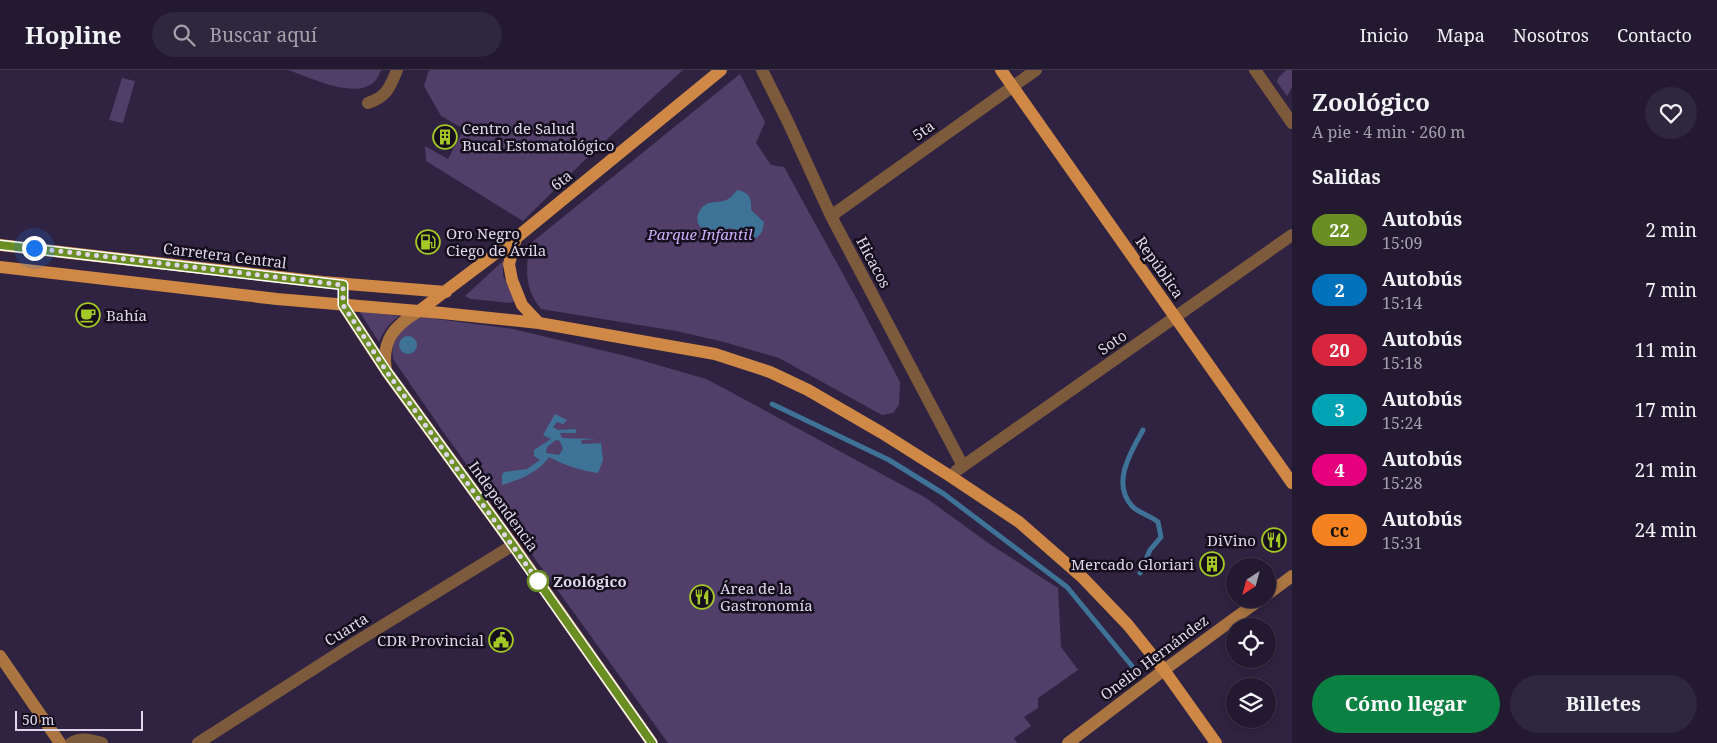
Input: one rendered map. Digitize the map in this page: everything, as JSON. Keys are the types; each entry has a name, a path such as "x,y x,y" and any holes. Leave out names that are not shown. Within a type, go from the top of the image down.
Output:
{"main road":[{"name":"6ta","path":"420,311 516,238 721,70"},
{"name":"República","path":"1001,70 1292,483"},
{"path":"516,238 509,264 512,280 522,305 539,323"},
{"name":"Carretera Central","path":"0,244 343,285 446,292"},
{"path":"0,267 343,305 539,323 715,354 770,372 808,390 882,433 1019,522 1083,578 1128,625 1164,670 1216,743"},
{"path":"343,285 343,305"}],"street":[{"path":"368,103 382,97 397,70"},
{"name":"Hicacos","path":"762,70 831,216 963,466"},
{"name":"5ta","path":"831,216 1036,70"},
{"path":"1255,70 1292,123"},
{"name":"Soto","path":"950,476 1292,235"},
{"name":"Independencia","path":"343,305 387,372 513,545 652,743"},
{"path":"387,372 384,356 389,337 403,321 420,311"},
{"name":"Cuarta","path":"198,743 351,645 513,545"},
{"path":"1276,588 1292,576"},
{"name":"Onelio Hernández","path":"1068,743 1249,608"},
{"path":"0,656 60,743"},
{"path":"71,743 89,739 102,743"}],"green space":[{"path":"288,70 381,70 373,83 354,89 331,85"},
{"path":"429,70 683,70 593,152 523,221 426,161 425,146 448,159 464,129 441,116 424,86"},
{"path":"1286,70 1292,70 1292,87 1287,96 1277,82 1278,78"},
{"name":"Parque Infantil","path":"740,74 765,122 756,143 771,165 784,167 900,382 899,405 893,413 882,415 779,358 724,342 676,331 541,309 531,293 527,269 531,243"},
{"path":"122,78 135,81 123,123 109,120"},
{"path":"503,261 503,276 516,301 510,303 471,299 465,296"},
{"path":"359,311 399,316 387,327 379,342"},
{"name":"Zoológico","path":"421,317 513,329 630,357 706,379 727,390 926,498 991,545 1058,588 1061,647 1078,670 1038,698 1038,708 1024,717 1031,726 1014,738 1017,743 668,743 444,433 393,359 393,344 399,333"}],"water":[{"path":"737,190 749,196 751,210 764,222 761,234 750,239 729,228 719,234 711,235 700,227 697,218 701,209 706,204 726,200"},
{"path":"404,336 412,336 417,341 415,352 404,354 399,349 399,341"},
{"path":"555,414 567,420 563,424 557,422 553,427 558,430 576,429 576,433 560,433 562,438 597,439 581,440 582,444 601,443 603,460 598,473 573,467 549,457 545,463 534,471 522,478 502,485 502,475 504,472 527,469 540,460 534,456 534,450 551,439 543,435","holes":["556,440 560,441 563,449 559,455 546,453 547,447"]}],"waterway":[{"path":"772,404 889,460 944,494 1067,587 1132,666"},
{"path":"1140,573 1150,550 1161,537 1158,522 1132,506 1123,488 1125,468 1143,430"}],"bus line":[{"name":"22","path":"0,245 343,285 343,305 387,372 502,530 652,743"}],"place":[{"name":"Centro de Salud Bucal Estomatológico","path":"445,137"},
{"name":"Oro Negro Ciego de Ávila","path":"428,242"},
{"name":"Bahía","path":"88,315"},
{"name":"DiVino","path":"1274,540"},
{"name":"Mercado Gloriari","path":"1212,564"},
{"name":"Zoológico","path":"538,581"},
{"name":"Área de la Gastronomía","path":"702,597"},
{"name":"CDR Provincial","path":"501,640"}],"route":[{"path":"34,248 343,285 343,305 387,372 538,581"}]}
